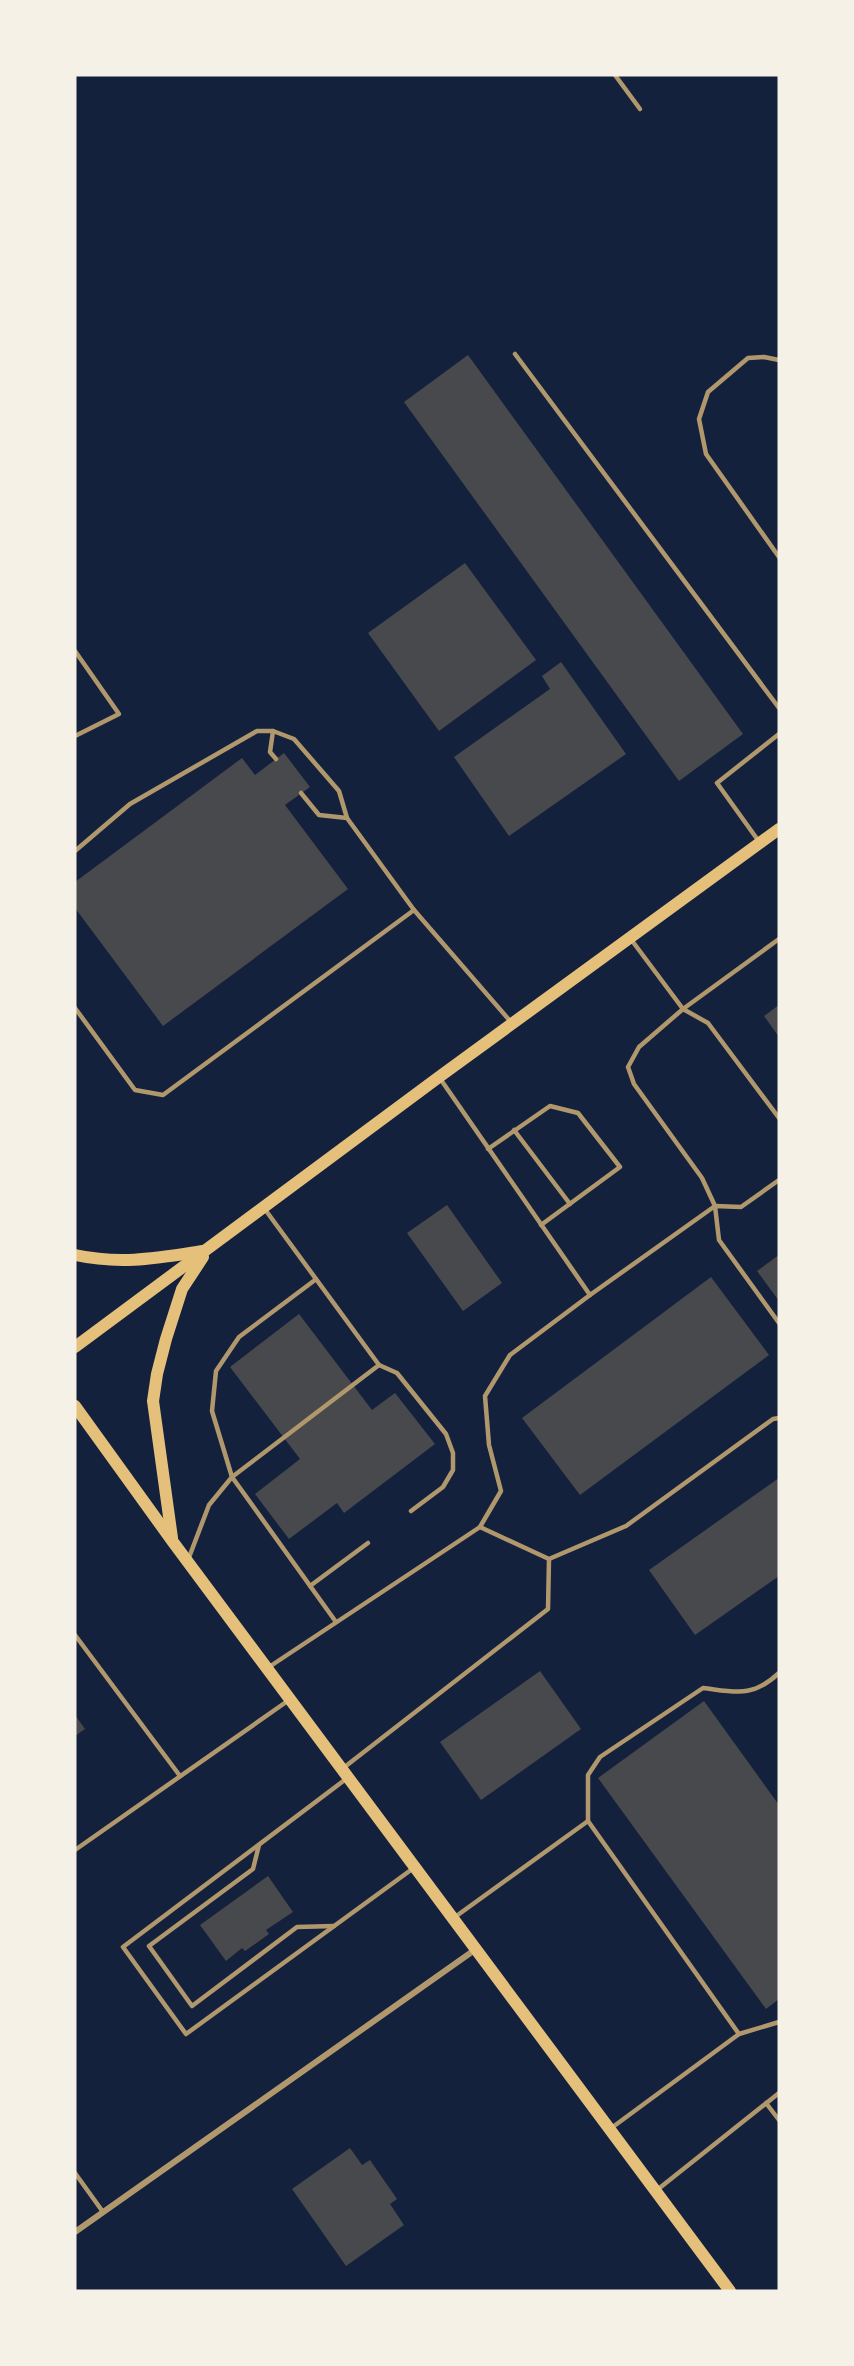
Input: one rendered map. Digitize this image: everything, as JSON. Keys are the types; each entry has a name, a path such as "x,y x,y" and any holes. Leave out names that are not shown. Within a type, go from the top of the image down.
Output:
{"main road":[{"path":"75,1347 779,829"},
{"path":"75,1255 102,1261 143,1260 207,1250"},
{"path":"173,1542 153,1401 166,1338 182,1289 207,1250"},
{"path":"75,1406 173,1542 730,2291"}],"street":[{"path":"75,2232 477,1949"}],"lane":[{"path":"615,75 640,109"},
{"path":"515,354 779,708"},
{"path":"779,360 764,357 748,358 708,392 699,419 706,454 779,556"},
{"path":"75,651 119,714 75,736"},
{"path":"75,851 130,804 257,731 273,731 294,739 339,791 347,818 414,910 513,1024"},
{"path":"273,731 270,752 276,759"},
{"path":"760,843 717,783 779,734"},
{"path":"301,793 319,815 347,818"},
{"path":"75,1008 135,1090 163,1095 414,910"},
{"path":"630,938 683,1009 708,1023 779,1118"},
{"path":"779,939 683,1009 639,1047 628,1067 634,1084 702,1178 715,1206 719,1240 779,1323"},
{"path":"439,1077 590,1295"},
{"path":"488,1149 550,1106 578,1113 620,1167 541,1225"},
{"path":"514,1131 570,1204"},
{"path":"268,1668 480,1527 501,1491 489,1445 485,1396 510,1354 715,1206 741,1207 779,1180"},
{"path":"264,1208 379,1365 397,1373 446,1434 453,1453 453,1470 443,1487 411,1511"},
{"path":"315,1280 239,1337 216,1371 212,1411 232,1477 336,1622"},
{"path":"188,1562 209,1506 232,1477 379,1365"},
{"path":"480,1527 549,1559 626,1526 773,1419 779,1418"},
{"path":"310,1586 368,1543"},
{"path":"415,1866 186,2034 123,1947 259,1845 548,1609 549,1559"},
{"path":"75,1635 180,1776"},
{"path":"739,2034 588,1821 588,1775 600,1757 703,1688 744,1693 769,1682 779,1673"},
{"path":"75,1850 290,1698"},
{"path":"454,1918 588,1821"},
{"path":"259,1845 253,1869 149,1946 192,2006 297,1927 334,1926"},
{"path":"610,2130 739,2034 779,2022"},
{"path":"656,2191 779,2093"},
{"path":"766,2103 779,2120"},
{"path":"75,2173 103,2212"}],"building":[{"path":"468,355 743,734 679,781 404,402"},
{"path":"465,563 536,660 439,731 368,633"},
{"path":"561,662 626,754 509,836 454,757 550,689 542,676"},
{"path":"284,753 310,787 285,805 348,889 163,1026 75,908 75,882 242,758 255,775"},
{"path":"779,1005 779,1037 764,1016"},
{"path":"447,1205 502,1283 463,1311 407,1233"},
{"path":"779,1255 779,1301 757,1271"},
{"path":"711,1277 769,1355 580,1495 522,1418"},
{"path":"299,1314 372,1410 395,1393 435,1444 344,1513 337,1503 289,1539 255,1494 300,1459 230,1367"},
{"path":"779,1478 779,1576 695,1635 649,1570"},
{"path":"540,1671 581,1729 481,1800 440,1742"},
{"path":"704,1701 779,1805 779,1999 766,2009 598,1778"},
{"path":"75,1715 85,1729 75,1736"},
{"path":"268,1876 293,1912 266,1930 269,1934 245,1951 242,1948 226,1961 200,1925"},
{"path":"350,2148 362,2165 370,2160 397,2199 390,2204 404,2225 346,2266 292,2189"}]}
